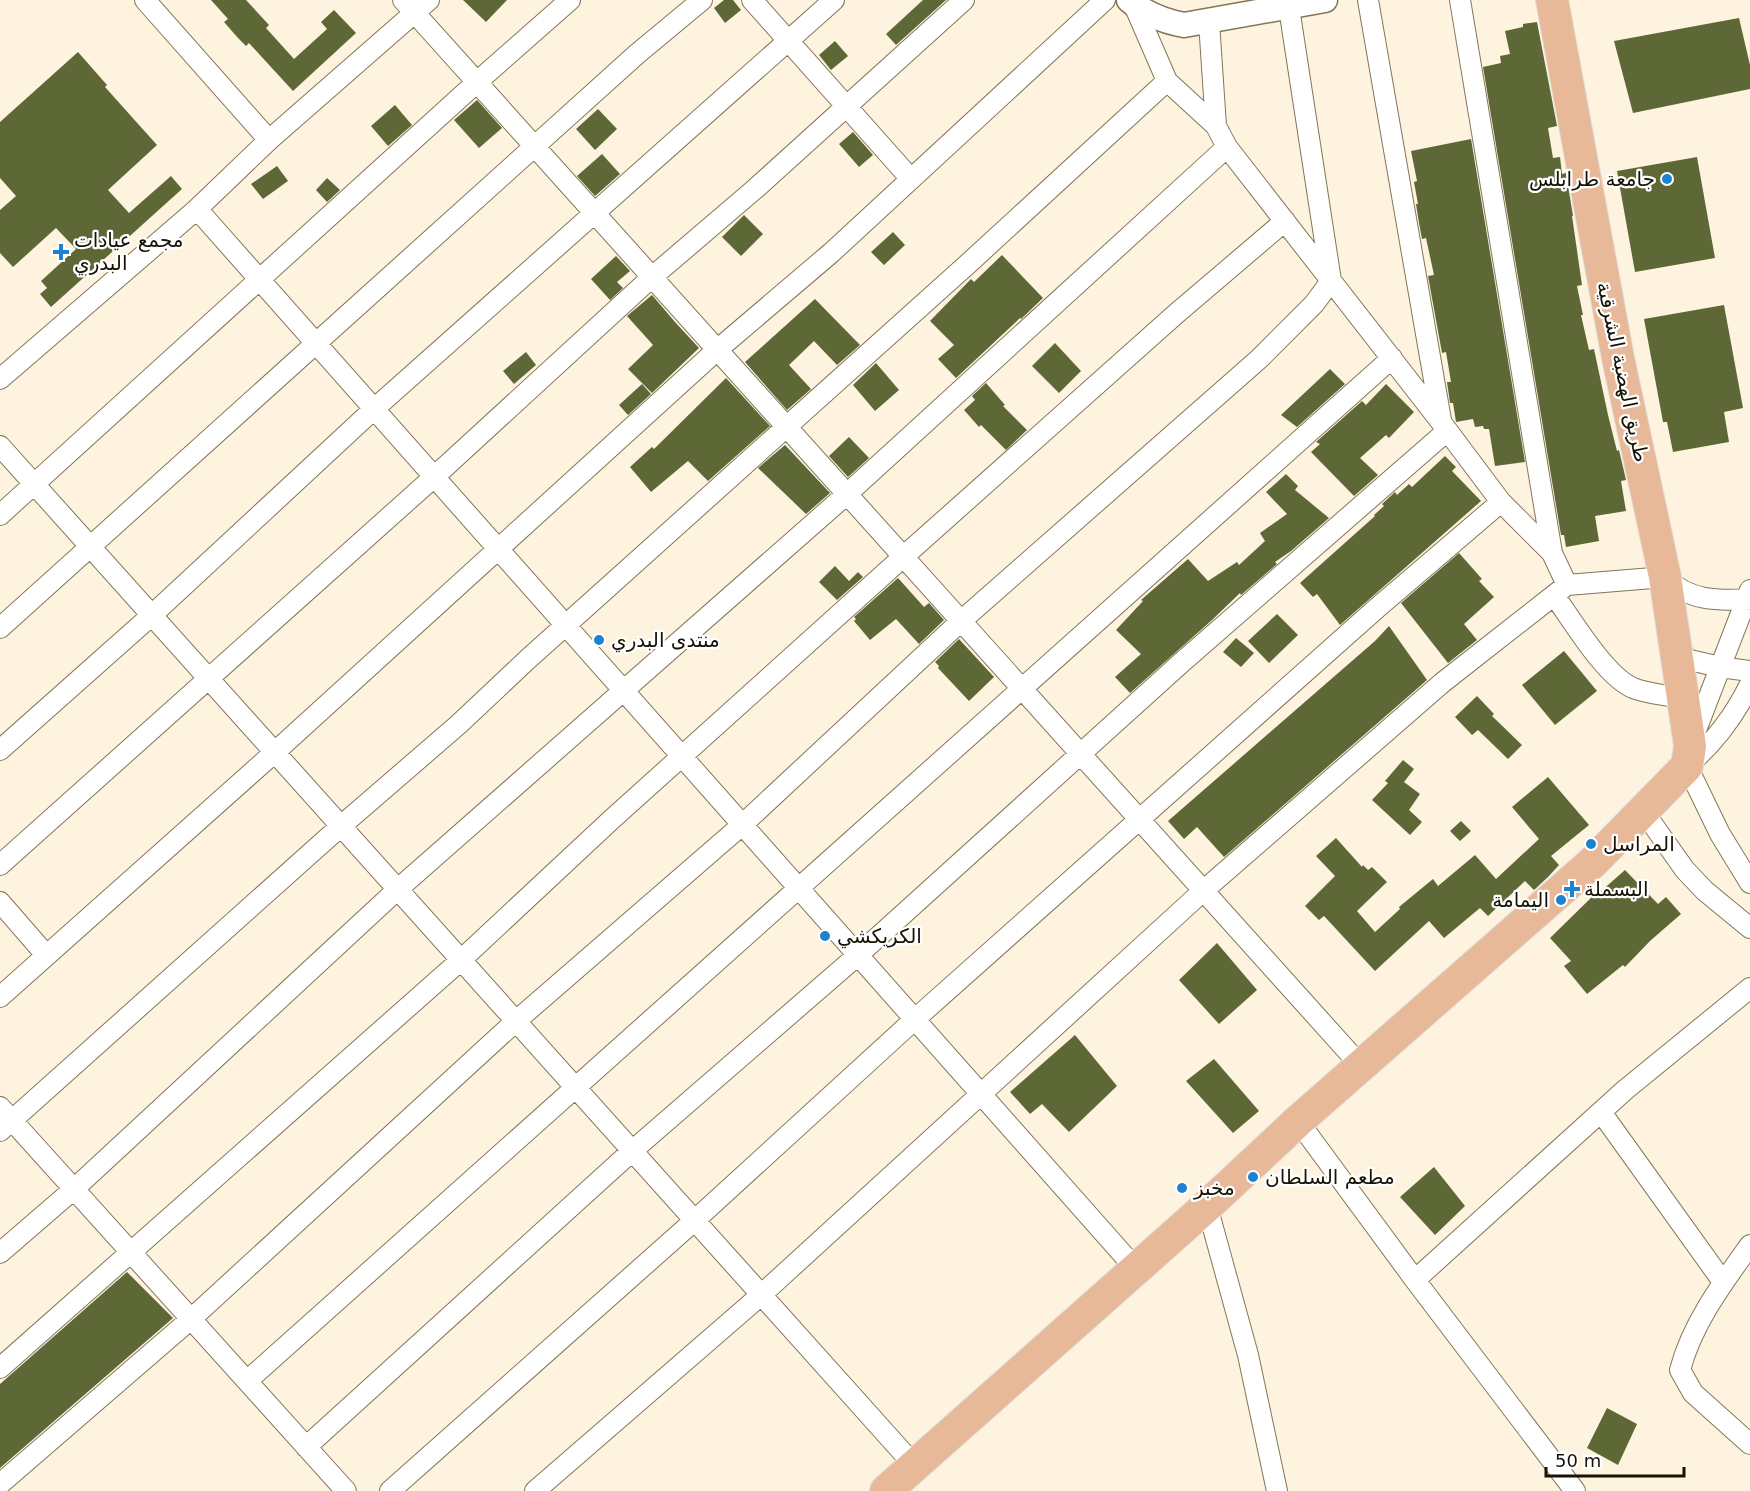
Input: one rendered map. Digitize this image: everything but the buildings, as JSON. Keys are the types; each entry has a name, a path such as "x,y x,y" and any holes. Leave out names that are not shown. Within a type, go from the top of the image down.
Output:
{"main road":[{"name":"طريق الهضبة الشرقية","path":"1552,0 1618,358 1665,577 1684,699 1689,756"},
{"path":"886,1491 1207,1206 1298,1121 1583,870 1644,812 1689,756"}],"street":[{"path":"145,0 269,140"},
{"path":"0,515 258,279 570,0"},
{"path":"0,628 637,54 702,0"},
{"path":"752,0 910,178"},
{"path":"0,750 152,615 374,409 834,0"},
{"path":"0,865 434,477 652,277 755,189 964,0"},
{"path":"0,997 275,752 717,350 831,253 1105,0"},
{"path":"1132,2 1151,15 1184,25 1325,0"},
{"path":"1368,0 1444,427"},
{"path":"1460,0 1560,590 1589,645 1619,679 1633,688 1684,699"},
{"path":"1132,2 1167,81 1216,126 1227,147 1501,502 1552,553"},
{"path":"0,379 197,209 415,4 477,82 1360,1066"},
{"path":"0,1484 192,1319 516,1021 742,825 961,621 1259,359 1314,304 1331,281 1288,8"},
{"path":"1209,22 1216,126"},
{"path":"346,1491 74,1189 4,1119 459,724 1167,81"},
{"path":"0,1253 74,1189 398,889 847,494 1227,147"},
{"path":"197,209 1135,1268"},
{"path":"0,1368 461,960 903,557 1284,221"},
{"path":"247,1381 1392,358"},
{"path":"306,1446 632,1151 858,955 1079,753 1444,427"},
{"path":"0,446 914,1466"},
{"path":"390,1491 694,1221 915,1020 1369,616 1501,502"},
{"path":"535,1491 761,1294 1203,891 1442,683 1560,590 1665,577 1677,589 1696,597 1749,596 1720,667 1689,756 1720,834 1750,883"},
{"path":"1677,657 1750,671"},
{"path":"1689,756 1704,752 1736,713 1750,684"},
{"path":"1644,812 1685,870 1704,891 1750,928"},
{"path":"0,902 46,955"},
{"path":"1415,1280 1601,1112 1750,988"},
{"path":"1601,1112 1723,1282"},
{"path":"1298,1121 1575,1491"},
{"path":"1207,1206 1248,1355 1277,1491"},
{"path":"1750,1245 1723,1282 1687,1345 1680,1370 1693,1393 1750,1444"}],"place":[{"name":"جامعة طرابلس","path":"1667,179"},
{"name":"مجمع عيادات البدري","path":"61,252"},
{"name":"منتدى البدري","path":"599,640"},
{"name":"المراسل","path":"1591,844"},
{"name":"البسملة","path":"1572,889"},
{"name":"اليمامة","path":"1561,900"},
{"name":"الكريكشي","path":"825,936"},
{"name":"مطعم السلطان","path":"1253,1177"},
{"name":"مخبز","path":"1182,1188"}]}
